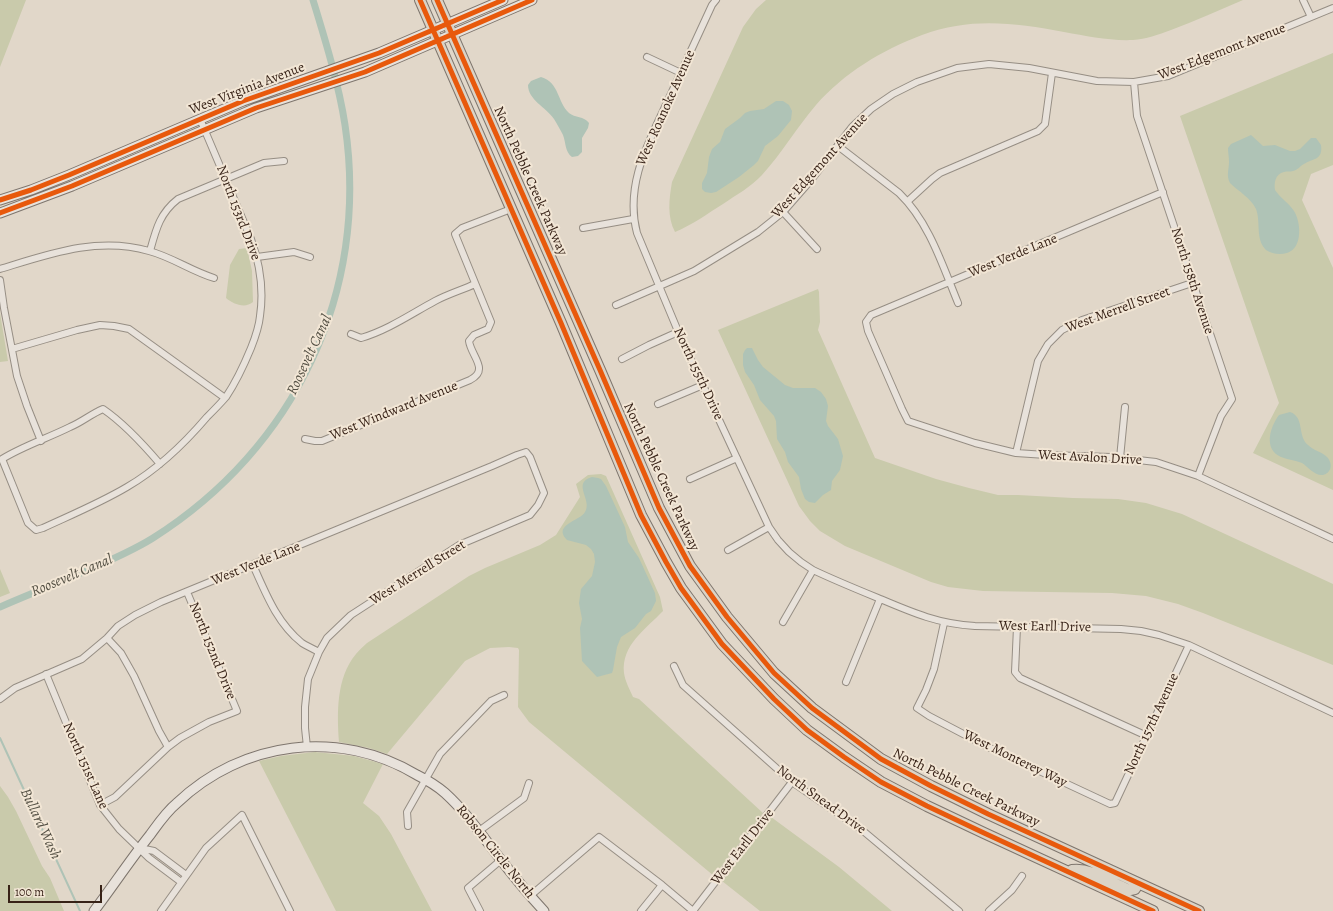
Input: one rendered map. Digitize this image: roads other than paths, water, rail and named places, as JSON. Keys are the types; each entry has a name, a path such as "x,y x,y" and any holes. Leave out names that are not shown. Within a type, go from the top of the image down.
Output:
{"main road":[{"name":"North Pebble Creek Parkway","path":"420,0 583,376 632,497 681,588 722,644 774,699 808,730 881,782 955,820 1154,911"},
{"name":"North Pebble Creek Parkway","path":"437,0 600,370 652,492 681,552 727,617 774,673 812,708 882,759 931,786 988,814 1198,911"},
{"name":"West Virginia Avenue","path":"0,200 69,175 249,99 343,67 503,0"},
{"name":"West Virginia Avenue","path":"0,213 72,186 256,108 384,65 532,0"},
{"path":"511,209 526,202"},
{"path":"583,376 600,370"},
{"name":"Robson Circle North","path":"94,911 140,848 175,804 186,794 213,775 238,762 260,754 287,748 307,746 343,748 382,757 405,767 426,780 452,799 470,819 530,896 544,911"},
{"path":"1068,871 1076,870 1091,872 1130,890 1135,889 1138,883"}],"street":[{"name":"West Roanoke Avenue","path":"633,219 634,194 639,167 712,5 716,0"},
{"path":"1303,0 1310,17"},
{"name":"West Edgemont Avenue","path":"616,305 703,266 758,232 783,212 852,127 871,109 917,82 957,68 989,64 1029,68 1097,81 1134,82 1168,76 1333,8"},
{"path":"647,57 681,73"},
{"path":"908,201 940,173 1038,131 1045,124 1052,73"},
{"name":"North 158th Avenue","path":"1134,82 1137,116 1232,399 1221,416 1198,476"},
{"name":"North 153rd Drive","path":"200,119 251,239 257,257 262,282 260,318 254,338 239,375 225,398"},
{"path":"838,146 908,201 930,236 958,302"},
{"path":"150,251 156,227 170,205 178,199 264,163 284,161"},
{"name":"West Verde Lane","path":"908,421 874,345 866,322 871,315 1163,192"},
{"path":"351,334 361,338 380,331 402,321 436,301 475,284 455,234 462,228 511,209"},
{"path":"783,212 817,249"},
{"path":"583,228 633,219"},
{"name":"North 155th Drive","path":"633,219 636,232 678,332 770,527"},
{"path":"0,269 64,250 91,245 110,245 128,246 150,251 173,259 204,275 214,278"},
{"path":"257,257 294,252 310,257"},
{"path":"0,280 17,376 41,441"},
{"name":"West Merrell Street","path":"1016,453 1038,361 1048,344 1062,330 1071,325 1192,283"},
{"name":"West Windward Avenue","path":"305,439 322,441 475,377 479,370 479,365 469,341 470,338 484,331 490,325 490,319 475,284"},
{"path":"12,349 100,325 129,329 225,398 180,447 160,464 129,486 107,499 36,530 28,523 2,459 12,453 41,441 103,409 135,436 160,464"},
{"path":"622,359 649,344 678,332"},
{"path":"658,404 703,385"},
{"path":"1120,458 1125,407"},
{"name":"West Avalon Drive","path":"908,421 975,443 1016,453 1120,458 1156,462 1198,476 1333,539"},
{"name":"West Verde Lane","path":"0,699 15,688 82,659 107,638 118,626 135,615 161,602 517,455 526,452 530,457 544,493"},
{"path":"690,479 737,458"},
{"name":"West Merrell Street","path":"307,746 305,707 308,679 319,652 327,638 351,615 459,545 530,515 538,505 544,493"},
{"path":"728,550 770,527"},
{"name":"West Earll Drive","path":"770,527 778,540 789,552 813,570 913,612 958,625 1121,629 1159,635 1189,645 1333,713"},
{"path":"253,565 270,604 278,617 302,643 319,652"},
{"path":"783,622 813,570"},
{"name":"North 152nd Drive","path":"168,747 180,738 209,722 237,711 187,592"},
{"path":"846,682 880,599"},
{"name":"West Monterey Way","path":"944,622 934,669 917,708 935,720 988,747 1110,804 1115,803"},
{"path":"1017,627 1015,672 1020,678 1147,736"},
{"path":"100,805 115,798 168,747 121,652 107,638"},
{"name":"North 157th Avenue","path":"1115,803 1189,645"},
{"name":"North Snead Drive","path":"674,666 683,685 792,782 862,830 959,911"},
{"name":"North 151st Lane","path":"46,674 100,805 119,829 149,858 181,882"},
{"path":"408,826 407,812 440,754 491,701 504,695"},
{"name":"West Earll Drive","path":"693,911 792,782"},
{"path":"479,831 524,798 529,783"},
{"path":"161,911 206,848 242,815 290,911"},
{"path":"530,896 599,837 662,885 693,911"},
{"name":"North 151st Lane","path":"140,848 154,851 186,875"},
{"path":"480,911 468,888 501,860"},
{"path":"989,911 1012,890 1022,876"},
{"path":"640,911 662,885"}],"waterway":[{"name":"Roosevelt Canal","path":"0,607 134,549 153,538 203,501 246,459 283,412 312,360 333,305 346,247 350,187 345,125 339,94 313,0"},
{"name":"Bullard Wash","path":"0,738 80,911"}]}
